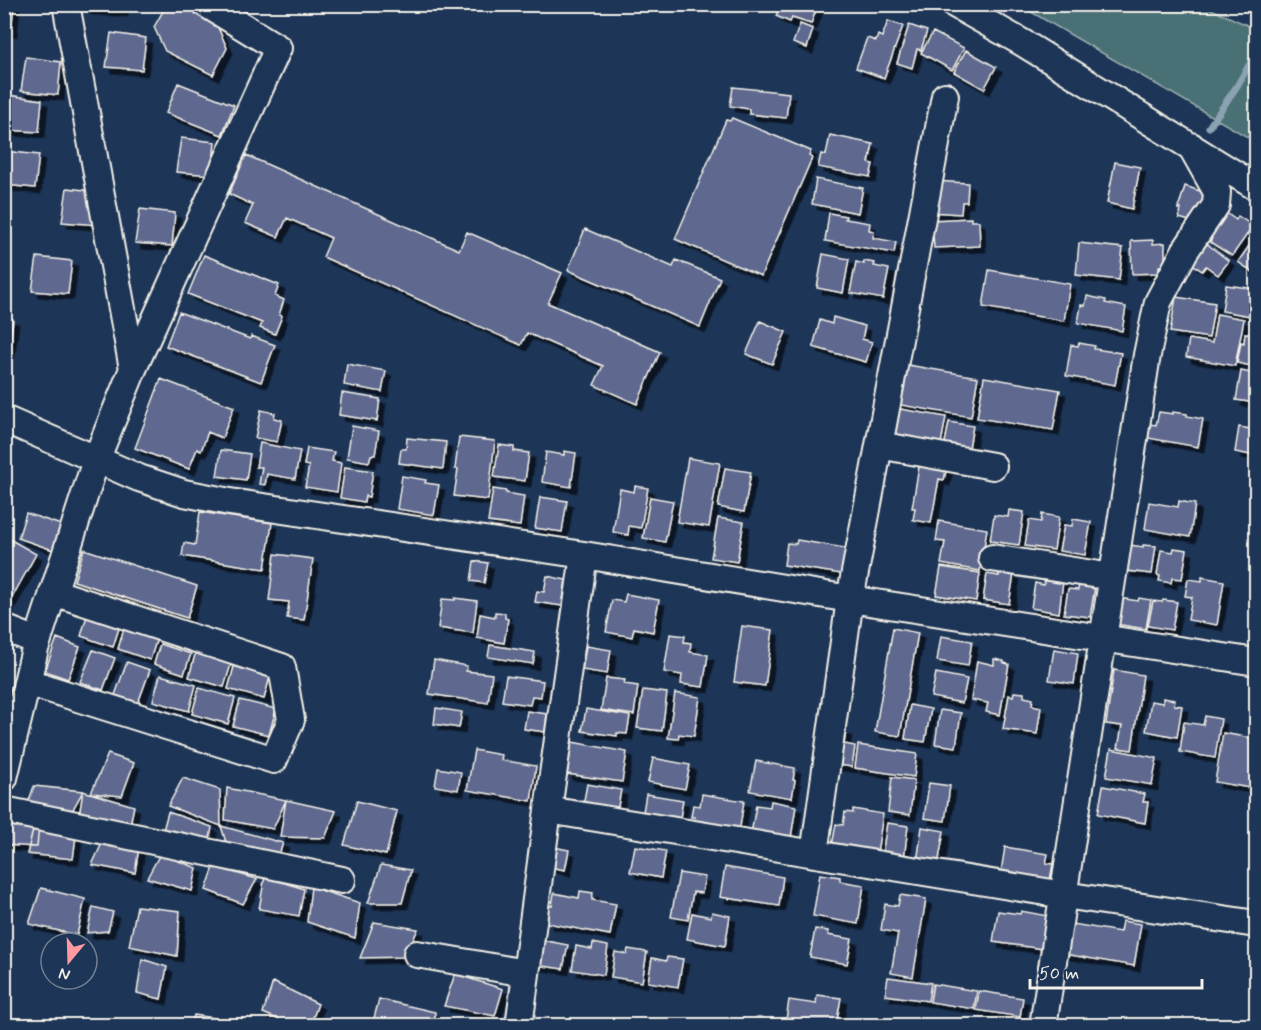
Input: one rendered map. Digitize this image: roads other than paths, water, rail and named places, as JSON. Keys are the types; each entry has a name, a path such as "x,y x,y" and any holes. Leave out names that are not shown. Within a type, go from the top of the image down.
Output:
{"street":[{"path":"66,4 133,369"},
{"path":"4,778 37,641 96,460 133,369 278,48 206,4"},
{"path":"954,4 1023,43 1257,187"},
{"path":"814,854 850,599 945,96"},
{"path":"1043,1026 1147,355 1158,302 1185,251 1216,205 1217,192 1191,146"},
{"path":"4,419 139,478 184,493 1257,662"},
{"path":"879,445 993,466"},
{"path":"519,1026 584,555"},
{"path":"992,558 1112,577"},
{"path":"27,682 274,760 291,720 282,667 53,592"},
{"path":"4,628 37,641"},
{"path":"4,810 342,879"},
{"path":"548,810 1065,895 1257,924"},
{"path":"417,954 526,974"}],"waterway":[{"path":"1209,127 1256,53"}]}
